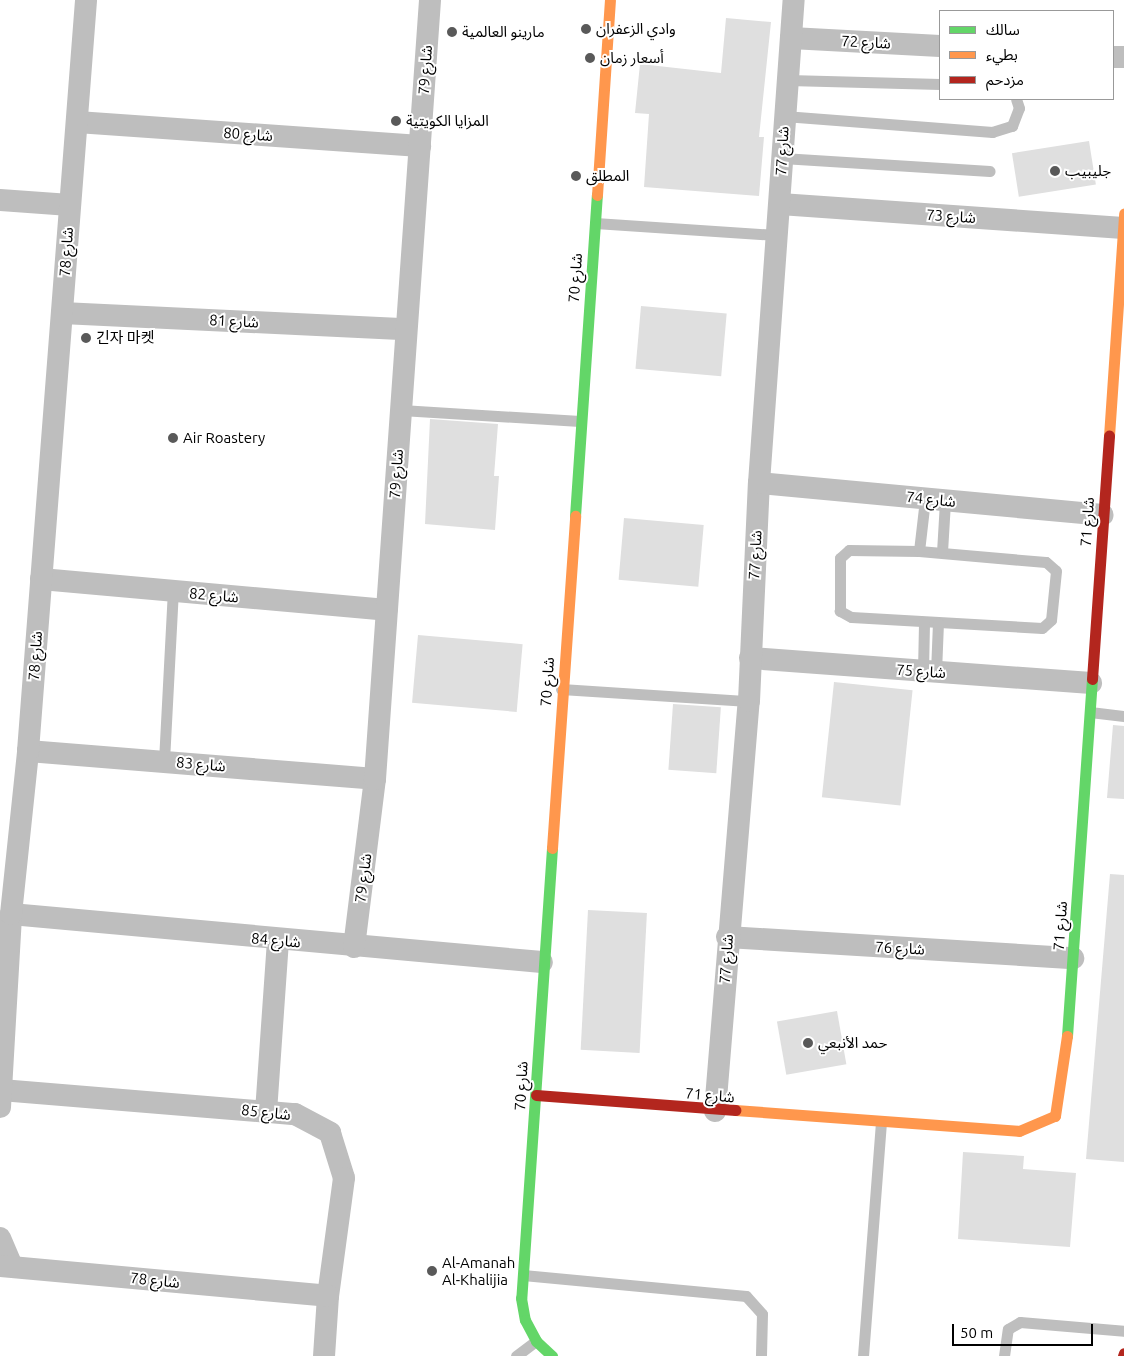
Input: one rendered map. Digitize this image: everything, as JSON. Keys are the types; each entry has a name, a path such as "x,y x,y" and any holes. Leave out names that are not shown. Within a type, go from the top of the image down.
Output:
{"street":[{"name":"شارع 78","path":"1,1098 2,1024 28,751 86,0"},
{"name":"شارع 79","path":"354,947 374,779 430,0"},
{"name":"شارع 70","path":"552,1356 536,1341 526,1320 521,1298 536,1095 542,962 610,0"},
{"name":"شارع 77","path":"715,1110 727,937 749,701 759,483 780,204 784,116 794,0"},
{"name":"شارع 72","path":"791,38 939,46"},
{"name":"شارع 80","path":"76,122 420,146"},
{"name":"شارع 78","path":"0,200 70,205"},
{"name":"شارع 73","path":"780,204 1124,221"},
{"name":"شارع 71","path":"536,1095 715,1110 1019,1131 1055,1116 1066,1053 1124,221"},
{"name":"شارع 81","path":"62,313 406,329"},
{"name":"شارع 74","path":"759,483 1103,515"},
{"name":"شارع 82","path":"41,579 387,610"},
{"name":"شارع 75","path":"750,658 1091,683"},
{"name":"شارع 83","path":"28,751 374,779"},
{"name":"شارع 84","path":"11,914 354,947 542,962"},
{"name":"شارع 76","path":"727,937 1073,958"},
{"path":"266,1112 278,940"},
{"name":"شارع 85","path":"1,1098 295,1114 330,1133 344,1178 328,1296 324,1356"},
{"name":"شارع 78","path":"0,1238 6,1266 328,1296"}],"lane":[{"path":"788,80 939,84"},
{"path":"784,116 992,132 1012,126 1018,108 1016,100"},
{"path":"782,158 990,171"},
{"path":"594,223 777,235"},
{"path":"401,410 580,421"},
{"path":"919,551 935,500"},
{"path":"935,500 942,552"},
{"path":"849,550 919,551 1046,562 1056,571 1051,620 1042,628 851,617 840,611 840,558 849,550"},
{"path":"164,761 174,591"},
{"path":"924,622 929,671"},
{"path":"929,671 938,623"},
{"path":"561,689 749,701"},
{"path":"1090,712 1124,716"},
{"path":"864,1356 881,1122"},
{"path":"522,1275 746,1296 762,1314 761,1356"},
{"path":"1004,1356 1008,1329 1020,1322 1124,1331"},
{"path":"516,1356 536,1341"}],"building":[{"path":"726,18 771,22 759,137 764,137 759,196 644,187 649,114 635,113 640,64 721,73"},
{"name":"جليبيب","path":"1089,141 1096,184 1019,197 1012,153"},
{"path":"641,306 727,313 721,376 636,369"},
{"path":"430,419 498,424 494,476 499,476 495,530 425,524"},
{"path":"624,518 704,525 698,587 619,580"},
{"path":"418,635 523,644 517,712 412,703"},
{"path":"834,682 913,690 900,806 822,797"},
{"path":"673,704 721,707 716,773 668,770"},
{"path":"1113,725 1124,726 1124,799 1107,798"},
{"path":"1110,874 1124,875 1124,1162 1086,1159"},
{"path":"588,910 647,913 640,1053 581,1050"},
{"name":"حمد الأنبعي","path":"837,1011 846,1064 786,1075 777,1022"},
{"path":"963,1152 1024,1156 1023,1169 1076,1173 1070,1247 958,1239"}],"traffic: fast":[{"path":"575,516 597,195"},
{"path":"1067,1036 1092,679"},
{"path":"552,848 521,1298 525,1320 536,1341 552,1356"}],"traffic: slow":[{"path":"597,195 610,0"},
{"path":"1109,436 1124,214"},
{"path":"552,848 575,516"},
{"path":"735,1110 1019,1131 1055,1116 1067,1036"}],"traffic: jam":[{"path":"1092,679 1109,436"},
{"path":"536,1095 735,1110"}],"place":[{"name":"وادي الزعفران","path":"586,29"},
{"name":"مارينو العالمية","path":"452,32"},
{"name":"أسعار زمان","path":"590,58"},
{"name":"المزايا الكويتية","path":"396,121"},
{"name":"جليبيب","path":"1055,171"},
{"name":"المطلق","path":"576,176"},
{"name":"긴자 마켓","path":"86,338"},
{"name":"Air Roastery","path":"173,438"},
{"name":"حمد الأنبعي","path":"808,1043"},
{"name":"Al-Amanah Al-Khalijia","path":"432,1271"}]}
